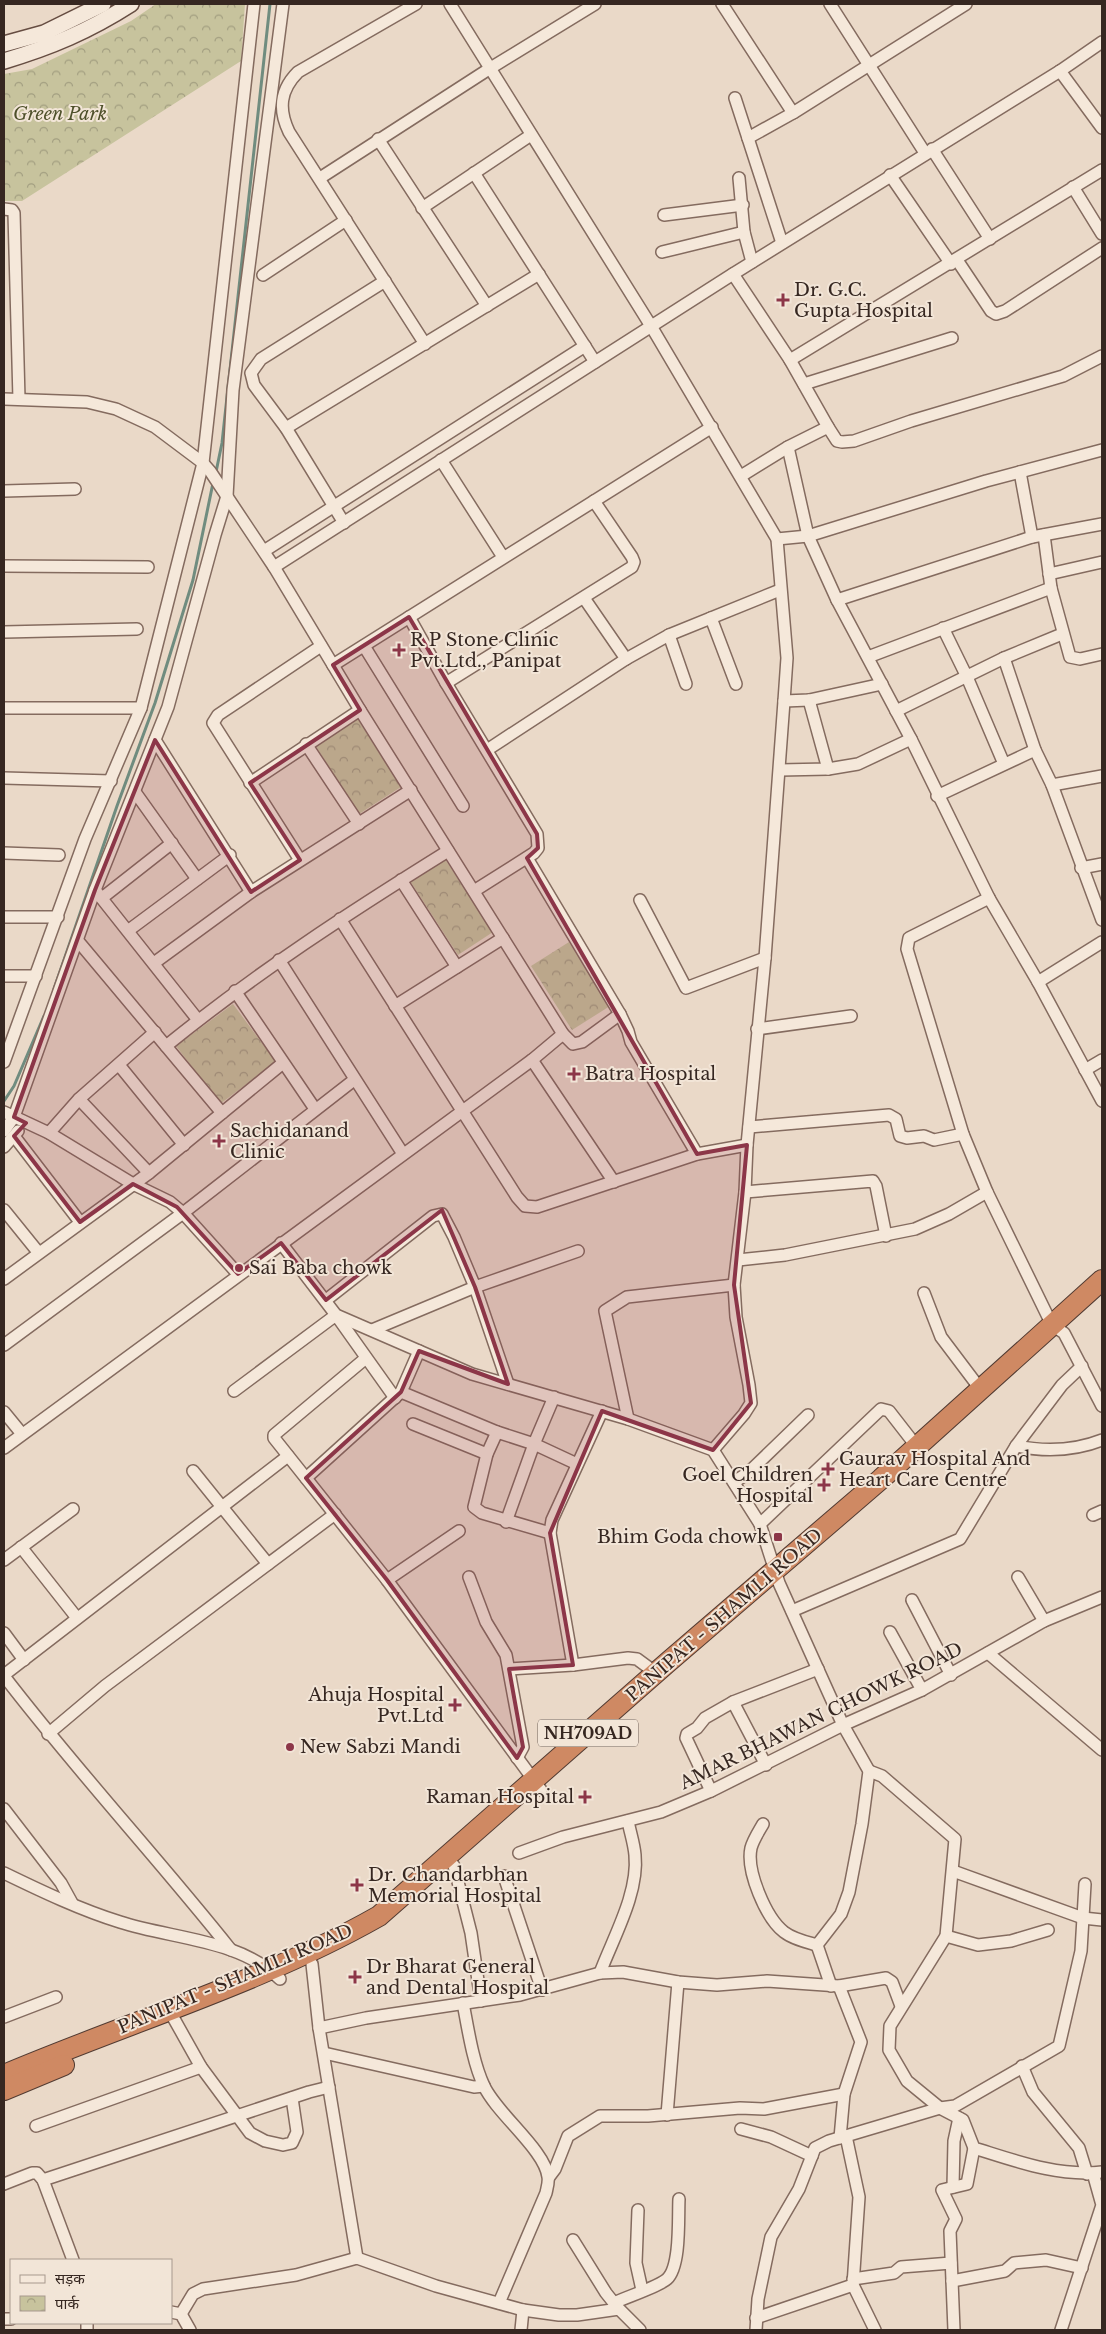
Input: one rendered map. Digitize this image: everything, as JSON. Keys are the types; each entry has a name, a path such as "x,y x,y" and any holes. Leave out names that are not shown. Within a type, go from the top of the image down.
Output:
{"highway":[{"name":"PANIPAT - SHAMLI ROAD","path":"537,1785 656,1673 888,1489 1058,1329 1102,1280"},
{"name":"PANIPAT - SHAMLI ROAD","path":"4,2090 172,2016 275,1974 312,1964 387,1925 451,1862 777,1577 981,1390 1058,1329 1102,1298"},
{"name":"PANIPAT - SHAMLI ROAD","path":"275,1974 379,1916 451,1862"},
{"name":"PANIPAT - SHAMLI ROAD","path":"4,2075 172,2016"}],"street":[{"path":"4,44 44,33 103,4"},
{"path":"4,61 46,49 103,22 131,4"},
{"path":"4,1062 85,839 111,782 141,708 207,467 254,4"},
{"path":"4,1147 9,1133 9,1115 78,941 99,894 135,792 168,707 226,493 234,390 283,4"},
{"path":"416,4 298,72 288,82 282,95 281,107 290,132 425,344"},
{"path":"450,4 651,326 777,539 786,658 784,701 765,958 747,1145 745,1192 734,1285 736,1317 749,1384 750,1403 744,1414 713,1450"},
{"path":"320,178 489,68 595,4"},
{"path":"722,4 793,113"},
{"path":"830,4 868,64 990,239"},
{"path":"748,138 793,113 948,8 966,4"},
{"path":"274,567 752,262 1060,71 1102,42"},
{"path":"1060,71 1102,128"},
{"path":"735,98 782,244"},
{"path":"422,208 531,134"},
{"path":"378,139 487,306"},
{"path":"790,360 954,262 1102,170"},
{"path":"474,173 595,362"},
{"path":"890,175 991,311 996,314 1005,311 1102,248"},
{"path":"739,178 743,204 744,232 752,262"},
{"path":"1073,187 1102,234"},
{"path":"664,215 743,204"},
{"path":"4,209 12,210 14,213 19,399"},
{"path":"263,276 346,220"},
{"path":"662,252 744,232"},
{"path":"286,428 539,274"},
{"path":"733,274 790,360 837,441 854,440 1063,376 1102,356"},
{"path":"344,523 286,428 254,385 250,373 254,366 262,359 385,282"},
{"path":"804,384 952,338"},
{"path":"264,551 584,346"},
{"path":"4,399 87,402 116,409 155,427 207,467 264,551 360,710 563,1034 573,1044 582,1042 620,1014"},
{"path":"333,665 712,427"},
{"path":"741,476 788,447 828,427"},
{"path":"788,447 808,536 837,600 911,739 990,898 1102,1101"},
{"path":"777,539 808,536 1020,472 1102,450"},
{"path":"441,460 504,557"},
{"path":"1020,472 1032,537"},
{"path":"4,491 75,489"},
{"path":"446,683 628,570 633,564 632,557 594,501"},
{"path":"837,600 1032,537 1102,524"},
{"path":"1044,535 1051,588 1062,634 1070,657 1102,654"},
{"path":"1049,574 1102,562"},
{"path":"4,566 148,567"},
{"path":"868,657 1051,588"},
{"path":"486,750 626,659 669,635 780,590"},
{"path":"584,598 626,659"},
{"path":"409,617 446,683 537,834 538,848 527,858 474,891"},
{"path":"711,618 736,684"},
{"path":"943,628 967,677 1004,764"},
{"path":"4,632 138,629"},
{"path":"896,712 1004,658 1062,634"},
{"path":"669,635 686,684"},
{"path":"300,860 215,730 213,720 321,646"},
{"path":"364,646 463,806"},
{"path":"1004,658 1035,750 1052,785 1102,920"},
{"path":"784,701 808,700 882,684"},
{"path":"808,700 828,768"},
{"path":"4,708 141,708"},
{"path":"250,783 306,744 360,710"},
{"path":"780,770 828,768 858,764 911,739"},
{"path":"156,740 251,892"},
{"path":"306,744 359,824"},
{"path":"938,796 1035,750"},
{"path":"1052,785 1102,776"},
{"path":"4,778 111,782"},
{"path":"154,963 251,892 411,790"},
{"path":"135,792 197,879"},
{"path":"99,894 172,843"},
{"path":"166,1046 235,991 279,960 340,918 448,851"},
{"path":"4,853 59,855"},
{"path":"129,930 230,856"},
{"path":"527,858 620,1014 628,1031 630,1042 698,1154"},
{"path":"1082,868 1102,864"},
{"path":"401,880 457,967"},
{"path":"99,894 198,1020"},
{"path":"990,898 909,938 906,945 963,1134 987,1192 1058,1329 1082,1366 1102,1406"},
{"path":"640,900 686,988 765,958"},
{"path":"4,917 58,917"},
{"path":"340,918 517,1197 525,1206 537,1206 698,1154 747,1145"},
{"path":"395,1006 503,938"},
{"path":"78,941 222,1113"},
{"path":"1038,982 1102,942"},
{"path":"279,960 403,1154"},
{"path":"4,976 36,976"},
{"path":"235,991 315,1109"},
{"path":"757,1029 851,1016"},
{"path":"49,1133 79,1099 155,1032"},
{"path":"4,1448 238,1274 532,1060 563,1034"},
{"path":"532,1060 614,1182"},
{"path":"1085,1070 1102,1060"},
{"path":"4,1278 149,1173 283,1063"},
{"path":"119,1065 184,1145"},
{"path":"4,1345 183,1213 354,1080"},
{"path":"79,1099 149,1173"},
{"path":"9,1115 49,1133 133,1184 170,1202 183,1213 238,1274"},
{"path":"749,1127 889,1115 896,1119 900,1136 904,1138 922,1136 934,1140 963,1134"},
{"path":"9,1133 26,1123"},
{"path":"9,1133 80,1222"},
{"path":"745,1192 873,1181 876,1186 886,1236"},
{"path":"738,1260 786,1256 886,1236 931,1223 987,1192"},
{"path":"4,1210 38,1252"},
{"path":"326,1300 433,1216 441,1213 454,1237 475,1287 508,1384"},
{"path":"281,1243 326,1300 366,1358 398,1395 534,1444 577,1464"},
{"path":"372,1330 475,1287 578,1250"},
{"path":"628,1419 605,1311 627,1297 734,1285"},
{"path":"924,1293 941,1337 981,1390"},
{"path":"336,1315 472,1374 628,1419 713,1450 760,1524 777,1577 792,1611 843,1725 869,1771 862,1824 849,1892 841,1914 817,1945"},
{"path":"234,1391 336,1315"},
{"path":"306,1478 398,1395 419,1350"},
{"path":"366,1358 274,1435 275,1440 387,1580 537,1785"},
{"path":"792,1611 960,1539 1016,1446 1062,1384 1082,1366"},
{"path":"506,1522 534,1444 554,1397"},
{"path":"760,1524 881,1409 889,1411 917,1447"},
{"path":"574,1665 550,1533 552,1520 602,1411"},
{"path":"4,1412 22,1434"},
{"path":"734,1482 748,1473 808,1414"},
{"path":"413,1424 487,1454"},
{"path":"497,1432 487,1454 474,1506 478,1511 506,1522 550,1533"},
{"path":"1016,1446 1050,1450 1076,1448 1102,1440"},
{"path":"231,1950 193,1902 48,1734 4,1676 288,1456"},
{"path":"193,1471 268,1564"},
{"path":"4,1560 73,1509"},
{"path":"48,1734 105,1686 335,1514"},
{"path":"387,1580 459,1531"},
{"path":"21,1547 77,1618"},
{"path":"469,1577 486,1622 503,1647 509,1669 523,1747 517,1758"},
{"path":"1018,1577 1044,1621"},
{"name":"AMAR BHAWAN CHOWK ROAD","path":"519,1853 563,1837 661,1812 711,1791 843,1725 922,1690 1044,1621 1102,1597"},
{"path":"912,1600 951,1675"},
{"path":"890,1632 922,1690"},
{"path":"4,1633 24,1660"},
{"path":"988,1653 1102,1750"},
{"path":"509,1669 574,1665 633,1658 656,1673"},
{"path":"711,1791 686,1736 697,1728 704,1718 733,1702 818,1668"},
{"path":"733,1702 766,1765"},
{"path":"869,1771 882,1776 955,1839 946,1936 920,1981 901,2006 890,2026 889,2050 907,2081 940,2108 963,2120 974,2148 968,2184 942,2190 956,2218 950,2231 954,2330"},
{"path":"4,1809 61,1883 72,1902"},
{"path":"600,1973 626,1911 633,1885 636,1856 628,1820"},
{"path":"763,1824 752,1846 750,1855 756,1883 764,1904 778,1927 786,1933 817,1945 861,2042 844,2094 843,2137 859,2198 853,2282 875,2330"},
{"path":"451,1862 471,1933 481,2001"},
{"path":"952,1871 1083,1918 1102,1920"},
{"path":"4,1873 120,1922 231,1950 275,1974"},
{"path":"504,1876 542,1990"},
{"path":"756,2330 758,2299 771,2237 799,2188 816,2148 843,2137 940,2108 955,2106 1059,2046 1081,1951 1085,1884"},
{"path":"946,1936 978,1945 1011,1941 1048,1930"},
{"path":"312,1964 329,2087 357,2258"},
{"path":"320,2028 366,2018 542,1990 600,1973 623,1972 678,1982 717,1986 767,1981 835,1986 886,1978 892,1982 901,2006"},
{"path":"667,2115 678,1982"},
{"path":"4,2017 56,1997"},
{"path":"463,2004 484,2086 499,2110 541,2160 548,2176"},
{"path":"172,2016 201,2068 256,2138 290,2145 297,2132 292,2098"},
{"path":"324,2053 474,2087 484,2086"},
{"path":"1022,2066 1033,2092 1079,2148 1094,2173 1102,2205 1061,2330"},
{"path":"36,2126 201,2068"},
{"path":"43,2180 329,2087"},
{"path":"499,2303 510,2274 526,2244 540,2210 546,2193 548,2176 558,2162 568,2136 600,2116 667,2115 740,2108 764,2109 844,2094"},
{"path":"953,2187 954,2141 959,2118"},
{"path":"741,2129 771,2137 812,2156"},
{"path":"974,2148 1041,2168 1094,2173"},
{"path":"4,2184 34,2172 43,2180 73,2259"},
{"path":"190,2330 176,2313 193,2294 203,2289 296,2275 357,2258 436,2286 523,2310 568,2315 616,2306 642,2290 662,2282 671,2274 678,2241 679,2199"},
{"path":"638,2210 636,2263 642,2290"},
{"path":"573,2240 616,2306 640,2330"},
{"path":"952,2281 1005,2271 1014,2263 1046,2260 1082,2268"},
{"path":"756,2318 853,2282 894,2273 901,2267 951,2263"},
{"path":"521,2330 523,2310"}],"highlighted area":[{"path":"409,617 537,834 538,848 527,858 697,1154 747,1145 734,1285 751,1403 713,1450 602,1411 550,1533 573,1665 509,1669 523,1747 517,1758 387,1580 306,1478 401,1392 419,1351 508,1384 475,1287 442,1210 326,1300 281,1243 238,1274 177,1207 133,1184 80,1222 14,1136 26,1123 14,1117 95,890 155,740 251,892 300,860 250,783 360,710 333,665"}],"green space":[{"name":"Green Park","path":"156,4 245,4 241,61 22,201 4,201 4,74 32,69 131,21"},
{"path":"357,718 401,787 359,814 315,745"},
{"path":"445,859 493,932 458,955 410,881"},
{"path":"569,942 610,1006 572,1030 531,966"},
{"path":"233,1004 276,1062 220,1104 176,1046"}],"waterway":[{"path":"216,472 222,443 270,4"},
{"path":"54,989 117,806 155,703 193,580 213,483"},
{"path":"4,1101 14,1086 44,1016"}],"place":[{"name":"Dr. G.C. Gupta Hospital","path":"783,300"},
{"name":"R P Stone Clinic Pvt.Ltd., Panipat","path":"399,650"},
{"name":"Batra Hospital","path":"574,1074"},
{"name":"Sachidanand Clinic","path":"219,1141"},
{"name":"Sai Baba chowk","path":"239,1268"},
{"name":"Gaurav Hospital And Heart Care Centre","path":"828,1469"},
{"name":"Goel Children Hospital","path":"824,1485"},
{"name":"Bhim Goda chowk","path":"778,1537"},
{"name":"Ahuja Hospital Pvt.Ltd","path":"455,1705"},
{"name":"New Sabzi Mandi","path":"290,1747"},
{"name":"Raman Hospital","path":"585,1797"},
{"name":"Dr. Chandarbhan Memorial Hospital","path":"357,1885"},
{"name":"Dr Bharat General and Dental Hospital","path":"355,1977"}]}
